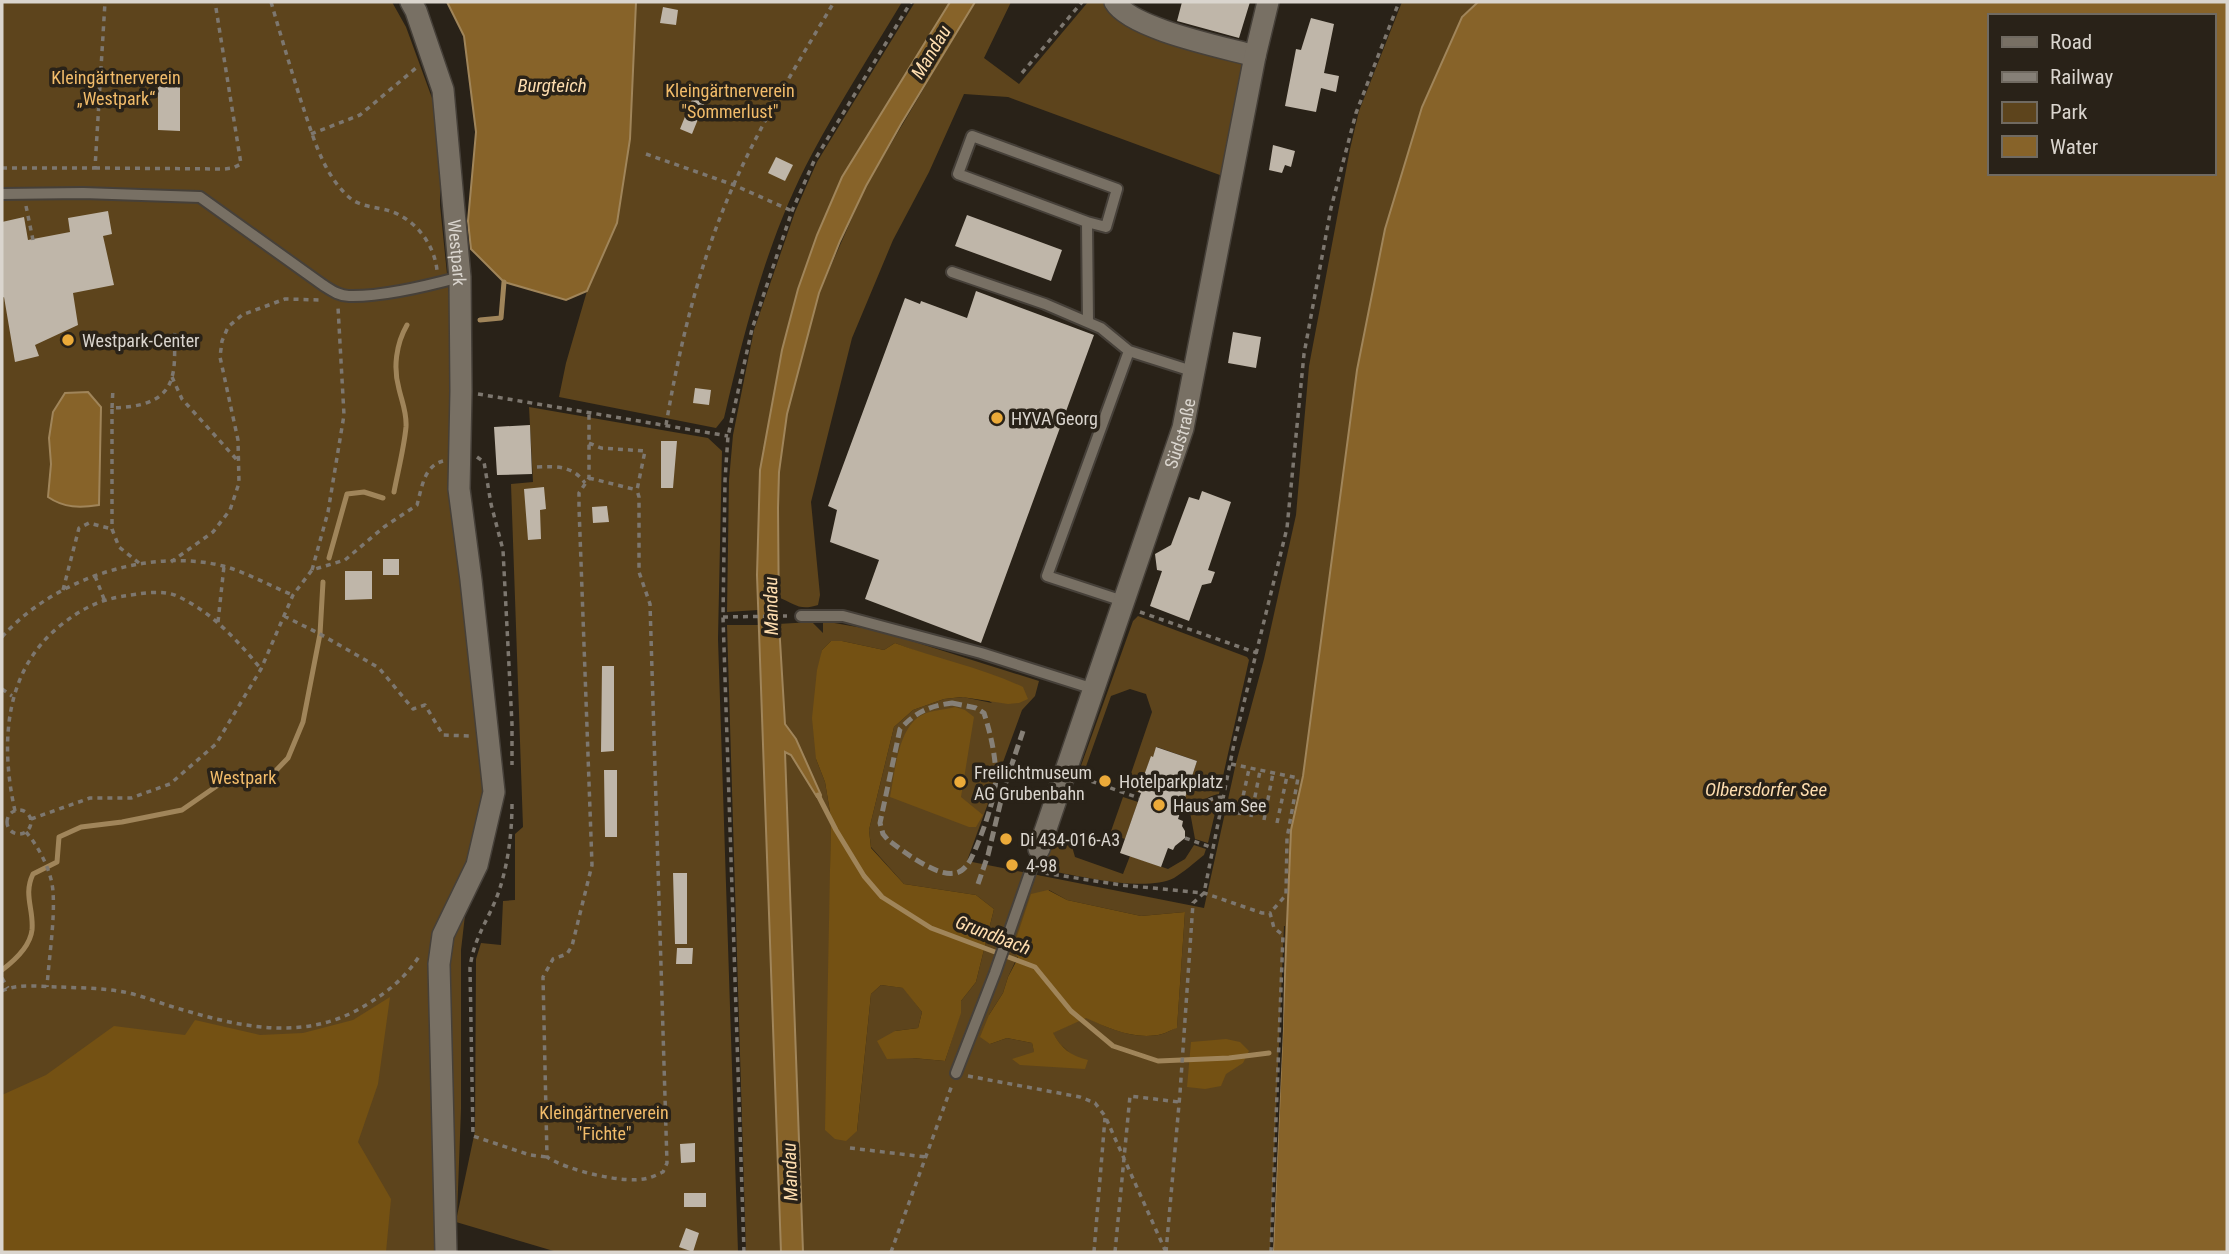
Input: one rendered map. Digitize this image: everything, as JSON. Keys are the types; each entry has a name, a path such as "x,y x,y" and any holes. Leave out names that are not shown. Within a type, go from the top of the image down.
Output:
{"street":[{"name":"Westpark","path":"411,2 443,89 460,277 459,489 494,792 477,864 443,935 439,964 446,1252"},
{"path":"1115,2 1123,13 1170,33 1255,56"},
{"name":"Südstraße","path":"1039,849 1183,428 1255,56 1268,2"}],"lane":[{"path":"972,136 1117,189 1106,227 1087,222 958,174 972,136"},
{"path":"2,194 83,193 200,197 343,299 460,277"},
{"path":"1087,222 1088,322"},
{"path":"952,272 1045,304 1101,328 1129,351 1195,372"},
{"path":"1122,603 1047,576 1129,351"},
{"path":"801,616 843,616 981,653 1094,689"},
{"path":"956,1073 1031,870"}],"path":[{"path":"95,168 105,2"},
{"path":"2,168 224,169 241,164 215,2"},
{"path":"271,2 311,134 330,173 351,199 404,217 425,236 436,260 438,283"},
{"path":"666,425 675,373 693,300 734,185 772,107 834,2"},
{"path":"744,1252 723,617 728,436 752,329 792,211 814,161 911,2"},
{"path":"1022,73 1082,2"},
{"path":"1166,1252 1193,904 1204,893 1231,764 1287,528 1304,354 1331,208 1356,113 1399,2"},
{"path":"311,134 360,115 423,63"},
{"path":"646,154 734,185 792,211"},
{"path":"24,194 33,240"},
{"path":"31,819 90,797 131,797 170,785 216,744 261,669 293,595 312,570 328,512 344,415 343,299 285,299 242,315 228,327 222,341 220,357 238,440 239,483 230,510 213,532 171,562"},
{"path":"113,408 146,404 164,393 172,377 175,333"},
{"path":"172,377 183,398 240,463"},
{"path":"113,387 112,529 119,547 139,564"},
{"path":"461,391 728,436"},
{"path":"589,411 589,443 589,478 579,493 579,507 592,864 572,946 567,954 553,959 543,977 547,1157 557,1164 606,1177 647,1179 663,1172 667,1163 650,604 639,572 637,490 645,451 601,448 589,443"},
{"path":"312,570 345,560 384,527 417,505 425,476 434,464 459,457"},
{"path":"537,467 556,466 569,469 585,483"},
{"path":"589,478 637,490"},
{"path":"62,590 79,528 89,523 112,529"},
{"path":"2,637 18,618 62,590 95,576 139,564 189,561 224,566 293,595"},
{"path":"218,622 224,566"},
{"path":"95,576 104,599"},
{"path":"15,811 10,790 6,743 12,696 35,649 82,610 104,599 142,594 174,594 218,622 261,669"},
{"path":"1122,603 1257,653"},
{"path":"723,617 801,616"},
{"path":"284,617 379,668 413,709 425,705 443,735 488,736"},
{"path":"2,689 12,696"},
{"path":"1031,870 1121,885 1204,893 1262,913 1270,913 1286,895 1287,838 1298,778 1231,764"},
{"path":"1239,815 1249,768"},
{"path":"1251,817 1260,771"},
{"path":"1264,820 1273,773"},
{"path":"1277,823 1287,776"},
{"path":"1085,779 1139,797"},
{"path":"1180,810 1191,809 1214,797 1225,797"},
{"path":"15,811 26,812 31,819 31,827 26,832 14,833 4,823 15,811"},
{"path":"26,832 45,864 53,891 47,987"},
{"path":"1185,838 1213,848"},
{"path":"1270,913 1274,928 1283,935 1271,1252"},
{"path":"2,991 8,988 47,987 124,992 211,1018 259,1028 299,1028 350,1015 378,998 410,971 423,950"},
{"path":"2,978 8,988"},
{"path":"891,1252 956,1073 1080,1097 1095,1103 1105,1116 1166,1252"},
{"path":"1115,1252 1130,1096 1179,1102"},
{"path":"1094,1252 1105,1116"},
{"path":"850,1148 926,1157"}],"green space":[{"name":"Westpark","path":"2,2 392,2 406,27 432,98 440,141 440,205 457,372 448,465 487,792 471,863 461,950 461,1109 457,1216 475,1131 476,959 481,943 501,945 503,901 515,900 515,834 523,827 511,484 533,482 529,407 708,438 722,451 718,639 738,1252 557,1252 456,1222 456,1252 2,1252"},
{"name":"Kleingärtnerverein \"Sommerlust\"","path":"636,2 902,2 834,115 796,185 759,283 724,418 716,428 559,397 587,291 617,223 630,139"},
{"path":"915,2 950,2 880,118 798,289 782,349 760,470 758,610 727,612 729,480 733,435 754,330 795,212 817,162"},
{"path":"975,2 1011,2 984,58 1019,84 1088,2 1103,2 1114,16 1246,62 1228,178 1008,97 964,94 929,172 893,240 852,338 811,502 820,595 818,605 797,606 778,597 779,472 787,414 819,293 866,186"},
{"path":"1402,2 1478,2 1462,17 1422,107 1385,229 1357,370 1303,776 1291,830 1273,1252 803,1252 785,752 791,755 817,797 821,795 796,739 785,724 778,624 812,622 823,633 823,621 880,631 1039,681 1035,696 1022,710 967,861 1204,908 1296,515 1309,366 1359,111","holes":["831,641 884,650 895,643 931,657 992,703 963,697 944,699 913,710 894,727 869,830 871,847 904,884 976,895 994,909 976,982 961,1001 960,1014 945,1061 887,1058 895,1031 918,1028 922,1012 904,988 881,985 871,994 857,1131 829,993 831,818 825,782 816,759 822,650","1049,890 1067,900 1141,916 1185,912 1177,1027 1152,1036 1132,1035 1086,1017 1052,1033 1074,1057 1034,1051 1032,1043 1007,1038 990,1044 989,1015 1003,993"]},
{"path":"1138,616 1249,660 1219,794 1186,807 1181,808 1197,761 1157,747 1138,792 1126,788 1152,712 1146,694 1130,689 1111,696 1083,775 1078,774 1133,621"},
{"path":"727,625 759,625 781,1252 746,1252"},
{"path":"1123,797 1138,802 1125,839 1110,834"},
{"path":"1212,800 1218,800 1208,843 1195,839 1190,812"},
{"path":"1054,839 1071,843 1075,857 1123,874 1130,856 1168,869 1185,859 1194,845 1206,849 1204,855 1174,878 1146,884 1128,883 1044,870"}],"shaded area":[{"path":"831,641 884,650 895,643 1008,680 1023,687 1028,699 1008,704 962,697 944,699 913,710 894,727 869,830 871,848 904,884 976,895 994,909 976,982 961,1001 961,1013 945,1061 887,1059 877,1041 895,1031 918,1028 922,1012 903,988 881,985 871,994 857,1131 846,1141 835,1139 825,1130 831,818 825,782 816,759 812,718 817,670 822,650"},
{"path":"955,707 974,717 961,797 983,815 976,827 969,827 890,797 899,751 908,729 922,715"},
{"path":"1048,890 1067,900 1141,916 1185,912 1177,1028 1152,1036 1132,1035 1086,1018 1053,1033 1067,1051 1088,1060 1085,1069 1020,1065 1012,1059 1034,1052 1032,1043 1007,1038 990,1044 980,1037 1018,958 1013,948 1031,894"},
{"path":"390,997 378,1084 358,1142 391,1199 386,1252 2,1252 2,1095 46,1075 114,1026 185,1035 195,1020 260,1035 303,1033 353,1020"},
{"path":"1226,1039 1240,1042 1249,1051 1243,1063 1226,1074 1221,1086 1205,1089 1187,1087 1191,1042"}],"water":[{"name":"Burgteich","path":"447,2 636,2 630,139 617,223 587,291 566,300 504,282 471,249 468,221 476,132 464,36"},
{"name":"Mandau","path":"950,2 975,2 901,124 866,186 840,241 819,293 787,414 779,472 779,624 785,724 796,739 821,795 820,799 817,797 791,755 785,752 803,1252 781,1252 757,575 760,470 782,350 798,289 817,235 842,177"},
{"name":"Olbersdorfer See","path":"1478,2 2227,2 2227,1252 1273,1252 1291,830 1303,776 1357,370 1385,229 1422,107 1462,17"},
{"path":"88,392 101,407 99,505 72,506 48,497 51,464 49,438 53,412 65,393"}],"pier":[{"path":"1284,926 1283,1029 1273,1252 1270,1252"}],"building":[{"path":"1182,2 1250,2 1239,38 1177,21"},
{"path":"663,7 678,10 676,25 660,23"},
{"path":"1311,18 1334,24 1324,73 1339,76 1336,92 1321,88 1316,112 1285,106 1296,49 1301,50"},
{"path":"158,80 180,80 180,131 158,130"},
{"path":"695,92 707,97 692,134 680,129"},
{"path":"1273,145 1295,151 1291,167 1285,165 1282,173 1269,170"},
{"path":"776,157 793,165 785,181 768,173"},
{"path":"108,211 112,234 103,236 114,285 73,293 78,325 35,345 39,356 15,362 4,297 2,298 2,222 24,217 28,240 70,232 68,218"},
{"path":"967,215 1062,250 1051,281 955,246"},
{"name":"HYVA Georg","path":"976,291 1094,335 981,643 865,599 879,560 830,542 837,510 828,506 905,298 967,318"},
{"path":"1233,332 1261,337 1256,368 1228,363"},
{"path":"695,388 711,390 709,405 693,403"},
{"path":"530,425 532,474 497,475 494,427"},
{"path":"661,441 677,441 673,488 661,488"},
{"path":"544,487 546,509 540,510 541,539 528,540 524,489"},
{"path":"1202,491 1231,502 1208,570 1215,572 1211,583 1202,585 1189,621 1150,606 1162,571 1157,570 1155,554 1171,545 1189,497 1199,500"},
{"path":"607,506 609,522 593,523 592,507"},
{"path":"383,559 399,559 399,575 383,575"},
{"path":"345,571 372,571 372,599 345,600"},
{"path":"602,666 614,666 614,751 601,752"},
{"name":"Haus am See","path":"1156,747 1197,761 1178,819 1183,821 1185,838 1173,850 1168,848 1161,867 1120,853 1141,793 1138,792"},
{"path":"604,770 617,770 617,837 605,837"},
{"path":"673,873 687,873 687,944 675,944"},
{"path":"677,948 693,948 692,964 676,964"},
{"path":"695,1143 695,1162 681,1163 680,1144"},
{"path":"684,1193 706,1193 706,1207 684,1207"},
{"path":"686,1228 699,1233 693,1252 679,1247"}],"waterway":[{"path":"480,320 501,318 504,282"},
{"path":"394,492 406,422 397,381 397,356 407,325"},
{"path":"329,558 347,494 364,492 383,498"},
{"path":"2,970 25,948 31,936 30,882 33,874 57,862 59,837 81,827 182,810 234,774 263,784 288,758 303,722 320,634 323,582"},
{"name":"Grundbach","path":"818,795 864,876 882,897 931,928 1035,967 1071,1011 1113,1046 1158,1061 1229,1058 1269,1053"}],"railway":[{"path":"952,703 976,708 984,713 996,769 994,795 980,838 967,866 957,873 939,871 920,862 888,840 880,823 900,729 923,711 952,703"},
{"path":"978,884 1004,788 1023,731"}],"place":[{"name":"Westpark-Center","path":"68,340"},
{"name":"HYVA Georg","path":"997,418"},
{"name":"Hotelparkplatz","path":"1105,781"},
{"name":"Freilichtmuseum AG Grubenbahn","path":"960,782"},
{"name":"Haus am See","path":"1159,805"},
{"name":"Di 434-016-A3","path":"1006,839"},
{"name":"4-98","path":"1012,865"}],"park label":[{"name":"Kleingärtnerverein „Westpark“","path":"116,87"},
{"name":"Kleingärtnerverein \"Fichte\"","path":"604,1122"}]}
